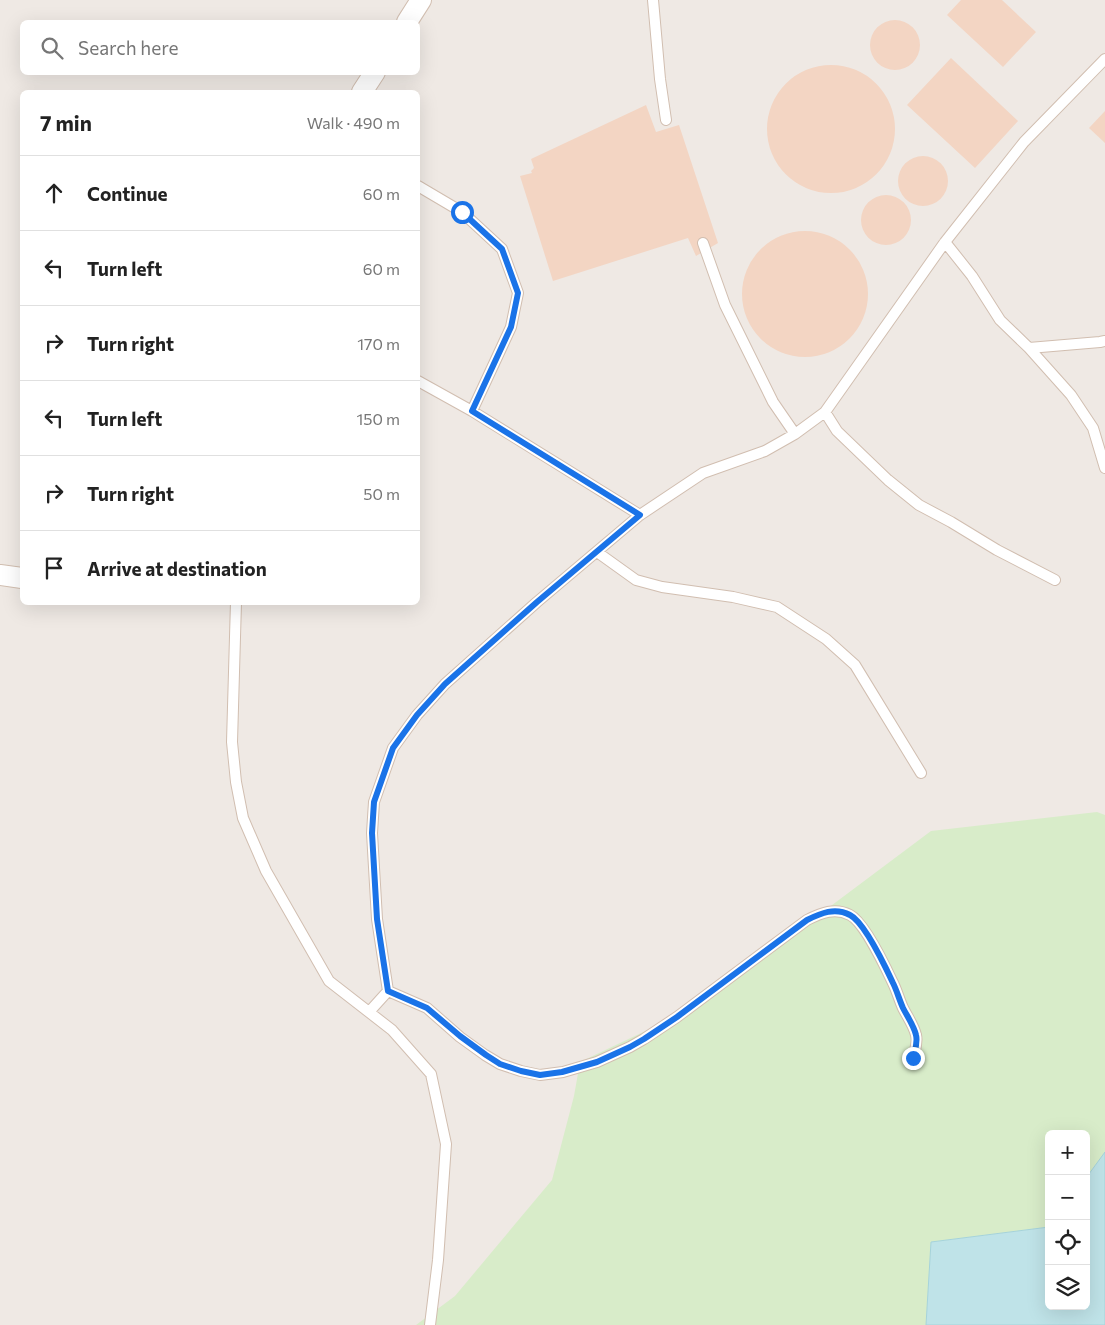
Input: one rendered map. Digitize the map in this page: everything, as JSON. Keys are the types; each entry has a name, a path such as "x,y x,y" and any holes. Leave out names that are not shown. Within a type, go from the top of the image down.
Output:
{"street":[{"path":"408,20 421,0"},
{"path":"363,90 373,75"},
{"path":"0,575 20,578"}],"lane":[{"path":"653,0 660,80 666,120"},
{"path":"388,991 377,919 372,833 374,802 393,748 417,715 445,684 537,602 640,515 703,473 765,451 795,434 825,412 945,242 1024,142 1105,59"},
{"path":"420,187 462,212 502,249 518,293 511,327 472,411"},
{"path":"945,242 972,276 1000,320 1029,348 1071,395 1093,428 1105,468"},
{"path":"703,243 725,305 773,402 795,434"},
{"path":"1029,348 1105,341"},
{"path":"420,382 472,411 640,515"},
{"path":"825,412 838,431 856,450 888,480 919,505 1055,580"},
{"path":"597,552 636,580 662,587 733,597 777,607 826,639 855,665 921,773"},
{"path":"236,605 232,742 236,782 243,818 266,871 329,981 392,1030 431,1074 446,1144 438,1260 430,1325"},
{"path":"388,991 427,1008 460,1036 500,1064 540,1075 562,1072 597,1062 637,1043 677,1017 807,920 819,914 835,911 849,914 856,919 882,962 916,1034 913,1058"},
{"path":"369,1012 388,991"}],"shaded area":[{"path":"0,0 1105,0 1105,1152 1090,1173 1090,1130 1045,1130 1045,1228 932,1242 926,1325 0,1325"}],"green space":[{"path":"1097,812 1105,815 1105,1152 1090,1173 1090,1130 1045,1130 1045,1228 931,1242 926,1325 416,1325 455,1296 552,1180 574,1096 580,1062 677,1016 752,965 931,831"}],"water":[{"path":"1105,1152 1105,1325 926,1325 931,1242 1045,1228 1045,1310 1090,1310 1090,1173"}],"building":[{"path":"961,0 1002,0 1036,32 1003,67 947,15"},
{"path":"895,20 909,24 916,31 920,45 916,59 909,66 895,70 881,66 874,59 870,45 874,31 881,24"},
{"path":"951,58 1018,121 975,168 907,105"},
{"path":"831,65 855,70 867,76 876,84 884,93 890,105 895,129 890,153 884,165 876,174 867,182 855,188 831,193 807,188 795,182 786,174 778,165 772,153 767,129 772,105 778,93 786,84 795,76 807,70"},
{"path":"646,105 656,132 679,125 718,243 696,256 688,238 553,281 520,176 532,173 531,171 534,168 531,159"},
{"path":"1105,111 1105,143 1089,128"},
{"path":"923,156 937,160 944,167 948,181 944,195 937,202 923,206 909,202 902,195 898,181 902,167 909,160"},
{"path":"886,195 900,199 907,206 911,220 907,234 900,241 886,245 872,241 865,234 861,220 865,206 872,199"},
{"path":"805,231 829,236 840,241 850,249 858,259 863,270 868,294 863,318 858,329 850,339 840,347 829,352 805,357 781,352 770,347 760,339 752,329 747,318 742,294 747,270 752,259 760,249 770,241 781,236"}],"route":[{"path":"462,212 502,249 518,293 511,327 472,411 640,515 537,602 445,684 417,715 393,748 374,802 372,833 377,919 388,991 427,1008 460,1036 500,1064 540,1075 562,1072 597,1062 644,1039 677,1017 807,920 819,914 835,911 849,914 856,919 893,983 916,1034 913,1058"}]}
